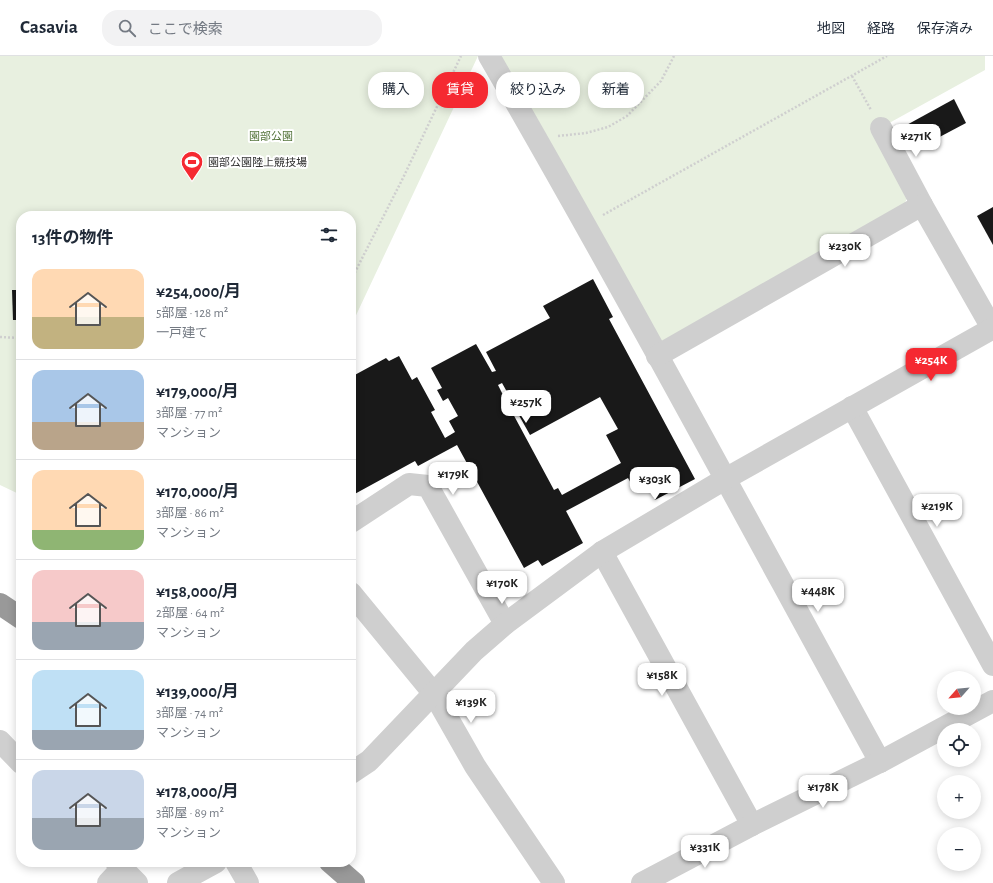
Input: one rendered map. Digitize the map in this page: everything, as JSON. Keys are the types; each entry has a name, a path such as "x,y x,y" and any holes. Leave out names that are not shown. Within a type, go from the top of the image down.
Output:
{"highway":[{"path":"5,615 16,625"},
{"path":"336,867 354,883"}],"street":[{"path":"489,56 657,356 880,762"},
{"path":"356,770 369,761 474,651 505,624 602,552 725,479 993,328 922,205 881,128"},
{"path":"657,356 922,205"},
{"path":"852,407 993,665"},
{"path":"356,519 409,484 428,486 505,624"},
{"path":"602,552 752,825"},
{"path":"356,599 434,694 475,766 554,883"},
{"path":"642,883 752,825 880,762 993,701"},
{"path":"0,741 16,758"},
{"path":"178,883 207,867"},
{"path":"239,867 248,883"}],"path":[{"path":"356,270 403,178 461,56"},
{"path":"536,138 586,133 608,126 626,116 661,81 674,56"},
{"path":"584,225 887,56"},
{"path":"852,76 881,128"},
{"path":"0,337 16,338"}],"green space":[{"name":"園部公園","path":"0,56 478,56 470,72 432,72 432,108 454,108 356,315 356,211 16,211 16,493 0,485"},
{"path":"498,56 985,56 985,70 873,132 908,196 904,205 665,342 654,338 527,108 580,108 580,72 507,72"}],"building":[{"path":"954,99 966,123 915,150 903,127"},
{"path":"993,207 993,245 977,216"},
{"path":"593,279 613,317 609,319 695,479 655,500 645,481 633,487 628,478 566,511 583,543 542,566 538,560 524,568 457,445 418,466 415,461 356,493 356,374 386,358 389,361 399,356 412,380 417,377 435,410 431,412 445,438 455,432 449,421 458,416 448,398 443,401 437,390 442,388 431,368 476,344 492,372 496,371 486,352 550,318 543,306","holes":["502,383 511,399 506,401 498,385","600,397 618,429 606,435 621,463 562,495 558,488 554,490 512,412 516,410 530,435"]},
{"path":"12,290 16,290 16,320 13,320"}],"place":[{"name":"園部公園陸上競技場","path":"192,182"}]}
